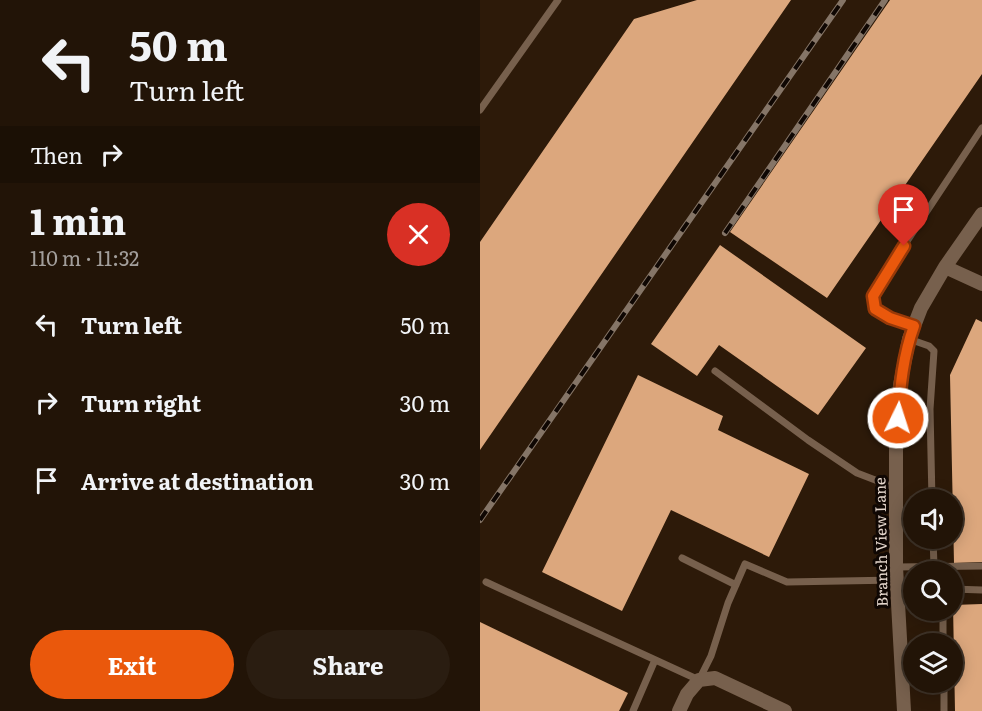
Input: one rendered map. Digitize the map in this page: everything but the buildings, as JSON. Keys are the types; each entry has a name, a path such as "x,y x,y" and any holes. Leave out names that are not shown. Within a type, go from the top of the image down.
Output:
{"street":[{"name":"Branch View Lane","path":"904,711 896,579 896,435 900,385 912,333 921,308 945,267 982,214"},
{"path":"945,267 982,284"},
{"path":"679,711 687,694 699,680 715,678 785,711"}],"lane":[{"path":"480,110 558,0"},
{"path":"932,489 930,409 934,351 912,333 875,309 873,296 982,128"},
{"path":"715,371 857,473 896,488"},
{"path":"682,558 736,585"},
{"path":"486,582 699,680 711,656 745,564 787,582 896,579 903,577"},
{"path":"963,566 982,566"},
{"path":"896,579 903,583"},
{"path":"963,589 982,590"},
{"path":"633,711 655,660"},
{"path":"944,693 944,711"}],"railway":[{"path":"480,520 843,0"},
{"path":"725,233 885,0"}],"route":[{"path":"898,418 900,385 909,339 914,326 890,318 875,309 873,296 904,246"}]}
